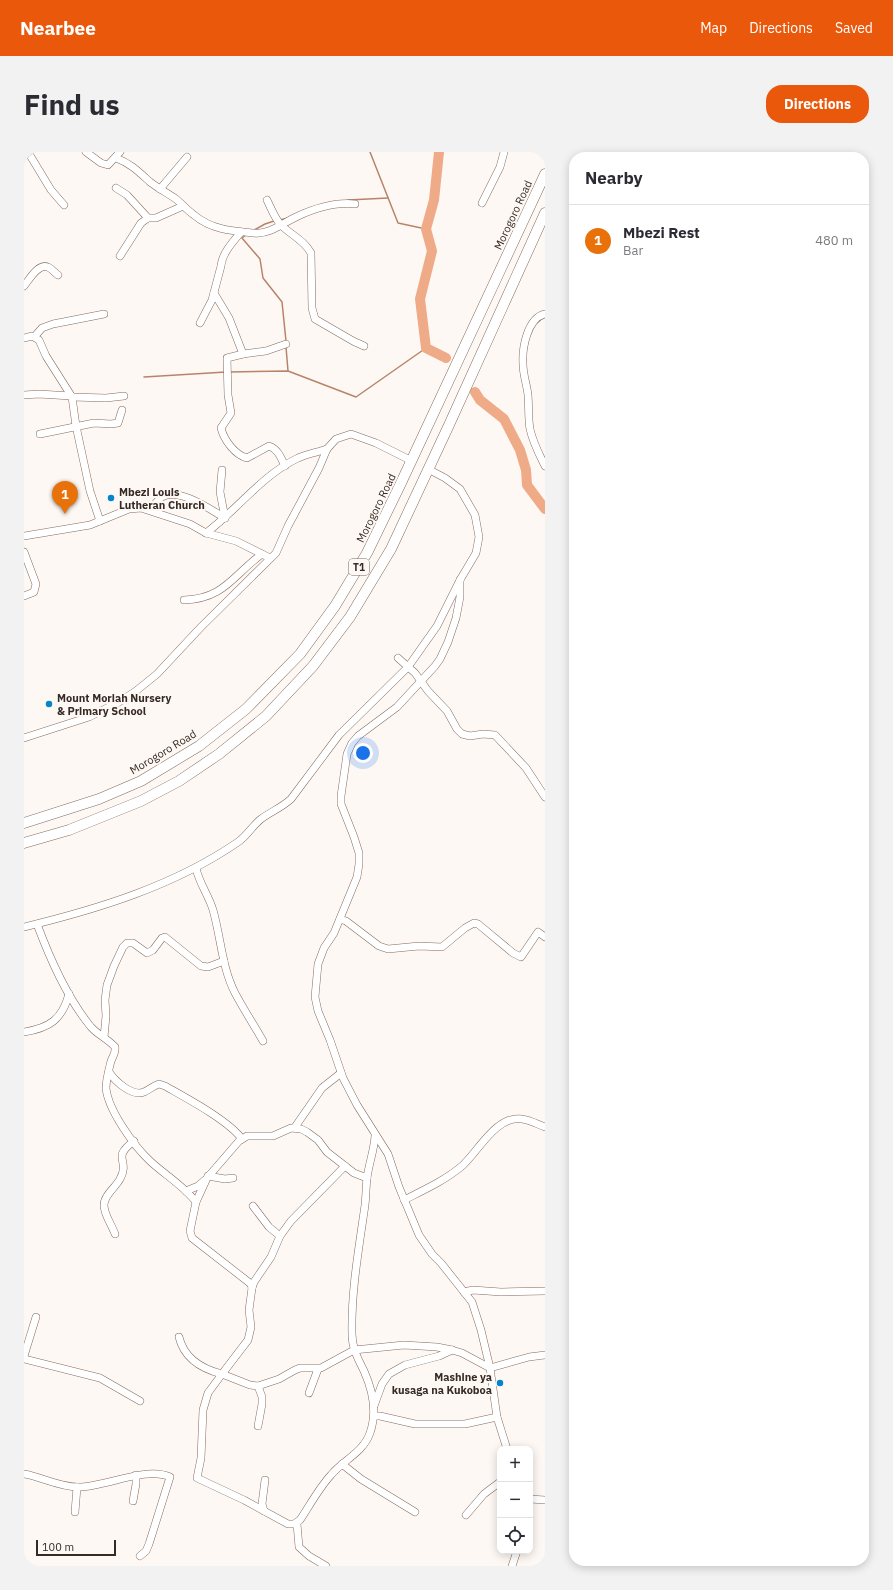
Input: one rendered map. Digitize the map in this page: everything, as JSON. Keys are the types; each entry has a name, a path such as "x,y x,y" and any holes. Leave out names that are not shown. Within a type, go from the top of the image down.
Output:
{"highway":[{"name":"Morogoro Road","path":"24,823 99,799 141,781 199,746 246,709 300,654 335,606 367,553 412,461 545,174"},
{"name":"T1","path":"24,843 69,830 141,801 179,781 219,754 266,716 313,666 350,617 390,549 545,213"}],"street":[{"path":"24,156 28,152 51,190 64,205"},
{"path":"86,152 101,163 108,165 118,155 160,189 175,198 183,206 209,225 221,229 254,233 265,232 316,210 336,205 355,204"},
{"path":"482,203 500,167 504,152"},
{"path":"160,189 187,157"},
{"path":"116,188 127,195 148,218"},
{"path":"267,200 281,225 293,234 308,248 311,253 312,308 314,319 352,341 364,346"},
{"path":"120,256 141,223 148,218 156,218 183,206"},
{"path":"200,323 212,300 222,266 222,261 240,232"},
{"path":"24,286 38,269 43,267 48,267 58,275"},
{"path":"214,293 229,318 243,354"},
{"path":"24,338 35,336 42,328 52,324 104,314"},
{"path":"545,314 535,320 530,327 525,342 523,365 528,395 530,429 535,447 545,466"},
{"path":"35,336 39,340 46,356 71,397 90,491 100,521"},
{"path":"285,466 278,452 269,446 247,458 242,457 223,434 221,428 231,413 226,361 230,356 266,351 286,344"},
{"path":"24,395 39,394 106,398 124,396"},
{"path":"40,434 94,423 118,423 122,410"},
{"path":"24,738 89,717 136,691 157,674 279,548 288,526 319,468 327,449 336,439 351,434 376,443 412,461"},
{"path":"206,533 225,518 266,479 297,458 327,449"},
{"path":"24,927 55,920 127,898 196,868 237,843 246,836 259,820 282,807 292,799 339,735 408,667 437,626 460,580 476,553 479,537 474,515 460,489 445,478 428,469"},
{"path":"222,470 220,492 225,518"},
{"path":"150,510 163,496 175,494 201,504 225,518"},
{"path":"24,536 67,529 100,521 129,509 141,508 190,524 206,533 236,541 270,558"},
{"path":"24,552 36,584 34,592 24,596"},
{"path":"184,600 205,598 217,592 229,584 251,562 262,554"},
{"path":"460,580 458,611 448,642 434,666 392,712 358,736 352,743 347,754 341,804 354,837 359,864 357,877 340,919 334,933 324,948 318,964 315,987 318,1011 330,1040 340,1073 356,1105 388,1154 404,1200 419,1236 472,1302 490,1368 497,1417 506,1446"},
{"path":"398,658 415,673 420,681 447,710 457,729 462,734 470,736 493,734 500,739 526,768 545,797"},
{"path":"196,868 213,910 224,961 235,993 263,1041"},
{"path":"340,919 346,921 379,946 388,949 419,946 442,947 464,928 474,923 478,924 513,953 521,957 538,932 545,937"},
{"path":"37,924 69,994 90,1026 115,1047 116,1051 106,1087 109,1104 116,1118 150,1161 186,1191 196,1202"},
{"path":"104,1037 106,1016 105,1000 108,980 127,943 132,943 147,953 153,950 165,937 201,966 208,967 224,961"},
{"path":"24,1032 40,1030 55,1022 66,1003 69,994"},
{"path":"109,1072 120,1085 135,1092 145,1092 158,1084 164,1086 199,1106 236,1131 242,1139"},
{"path":"186,1191 198,1186 208,1177 230,1149 242,1139 252,1136 273,1136 295,1127 322,1088 340,1073"},
{"path":"404,1200 441,1182 461,1167 495,1129 508,1122 515,1119 522,1119 545,1127"},
{"path":"295,1127 301,1129 318,1140 327,1152 344,1166 356,1174 367,1178"},
{"path":"326,1566 317,1563 299,1548 297,1524 331,1474 365,1444 370,1434 374,1416 374,1406 365,1373 354,1350 352,1335 352,1300 367,1178 374,1150 375,1136"},
{"path":"115,1234 107,1217 104,1205 106,1198 120,1178 124,1169 121,1155 122,1151 134,1141"},
{"path":"297,1524 288,1524 244,1500 196,1478 201,1458 203,1410 208,1393 248,1340 250,1330 249,1302 252,1288 280,1236 291,1221 344,1166"},
{"path":"208,1177 225,1179 233,1178"},
{"path":"208,1177 196,1202 190,1231 192,1238 248,1281 252,1288"},
{"path":"253,1206 269,1226 280,1236"},
{"path":"464,1292 474,1290 501,1292 545,1291"},
{"path":"36,1317 24,1357 100,1378 140,1401"},
{"path":"179,1337 182,1347 192,1359 210,1371 250,1385 258,1386 279,1379 300,1368 318,1369 354,1350 404,1345 437,1347 462,1353 490,1368 529,1357 545,1355"},
{"path":"374,1406 382,1384 388,1374 405,1364 439,1356 452,1350"},
{"path":"309,1393 318,1369"},
{"path":"258,1386 262,1397 258,1426"},
{"path":"374,1416 412,1423 465,1424 497,1417"},
{"path":"342,1464 361,1479 415,1512"},
{"path":"24,1474 55,1483 77,1487 102,1484 151,1474 170,1478 149,1544 146,1551 140,1556"},
{"path":"133,1501 136,1476"},
{"path":"264,1510 262,1504 265,1480"},
{"path":"466,1515 484,1494 497,1484"},
{"path":"75,1512 77,1487"},
{"path":"533,1499 545,1500"},
{"path":"512,1566 516,1554"}],"waterway":[{"path":"370,152 398,223 426,229"},
{"path":"439,152 434,200 426,229 432,251 420,299 426,348 446,358"},
{"path":"348,200 388,198"},
{"path":"280,220 288,218"},
{"path":"254,230 274,221"},
{"path":"246,235 242,238 260,259 263,278 282,302 286,341"},
{"path":"286,347 288,371"},
{"path":"229,372 288,371 356,397 426,348"},
{"path":"144,377 226,372"},
{"path":"475,392 480,400 504,419 520,450 526,470 527,485 545,509"}],"place":[{"name":"Mbezi Louis Lutheran Church","path":"111,498"},
{"name":"Mbezi Rest","path":"65,514"},
{"name":"Mount Moriah Nursery & Primary School","path":"49,704"},
{"name":"Mashine ya kusaga na Kukoboa","path":"500,1383"}]}
